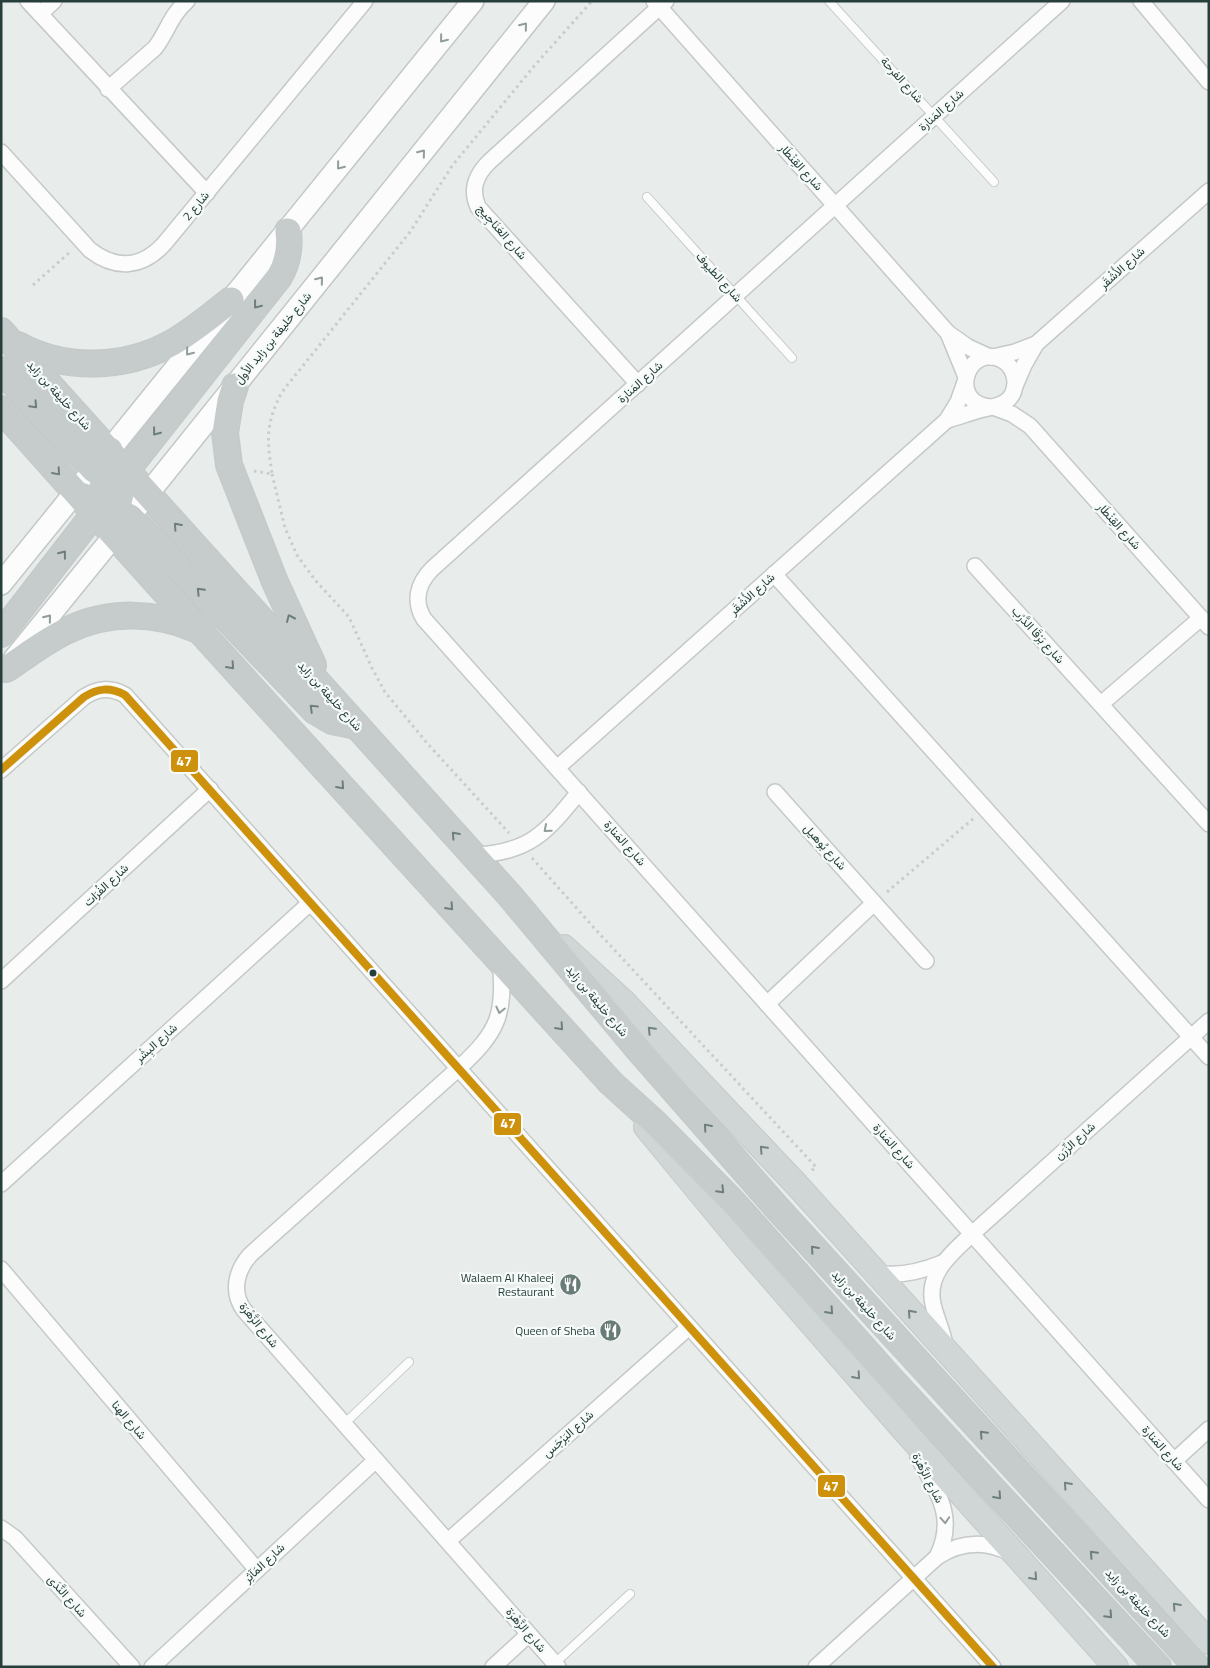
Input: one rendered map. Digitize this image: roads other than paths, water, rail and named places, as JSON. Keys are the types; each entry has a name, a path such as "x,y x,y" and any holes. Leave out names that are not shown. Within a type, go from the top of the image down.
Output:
{"highway":[{"path":"288,230 289,250 284,268 279,277 112,475 110,511 114,536 611,1083 668,1136 733,1202 911,1400 1158,1667"},
{"path":"5,335 24,348 56,360 89,364 110,362 147,353 172,343 231,300"},
{"name":"شارع خليفة بن زايد","path":"5,335 110,450 112,475 148,494 474,855 638,1049 778,1209 1197,1667"},
{"path":"1,370 112,475"},
{"path":"235,386 230,401 225,433 229,465 282,599 327,693"},
{"path":"1,409 75,493 110,511 315,711 332,722 357,726"},
{"path":"1,634 110,511"},
{"path":"3,672 68,630 100,619 122,615 146,616 169,620 199,630"}],"main road":[{"path":"110,450 473,1"},
{"name":"شارع خليفة بن زايد الأول","path":"110,511 148,494 544,1"},
{"path":"1,584 75,493 112,475"},
{"path":"3,672 114,536"},
{"path":"511,897 624,1001 796,1184 1209,1642"},
{"path":"611,1083 739,1240 1014,1555 1116,1667"}],"street":[{"path":"28,1 207,193"},
{"path":"40,14 54,1"},
{"path":"108,89 155,48 161,40 171,18 187,1"},
{"name":"شارع 2","path":"1,152 82,242 99,257 109,262 120,264 141,261 150,257 164,244 365,1"},
{"name":"شارع المَنارة","path":"1062,1 432,569 423,581 418,596 418,604 424,619 1209,1500"},
{"path":"1141,1 1209,82"},
{"name":"شارع القِنْطَار","path":"660,3 948,334 968,347 992,357"},
{"name":"شارع العَنَاجِيج","path":"638,384 478,207 475,201 474,188 478,175 489,162 660,3"},
{"name":"شارع الأَشْقَر","path":"1015,387 1024,364 1036,344 1209,191"},
{"name":"شارع القِنْطَار","path":"948,334 966,380"},
{"name":"شارع الأَشْقَر","path":"992,357 1036,344"},
{"path":"992,357 1005,362 1010,367 1015,380 1015,387 1005,403 992,407 978,404 973,400 966,389 966,380 970,367 974,363 992,357"},
{"name":"شارع الأَشْقَر","path":"558,768 947,420 958,402 966,380"},
{"name":"شارع القِنْطَار","path":"1015,387 1030,426"},
{"name":"شارع القِنْطَار","path":"992,407 1012,414 1030,426 1205,623"},
{"name":"شارع الأَشْقَر","path":"947,420 992,407"},
{"name":"شارع بَرْقَا الدَّرْب","path":"975,566 1209,824"},
{"path":"774,574 1209,1057"},
{"path":"1101,704 1205,623"},
{"path":"1,770 92,692 100,689 109,689 125,695 131,700 310,903 994,1667"},
{"name":"شارع الفُرَات","path":"1,981 210,789"},
{"path":"474,855 503,852 530,842 553,824 579,792"},
{"name":"شارع بُوهيل","path":"775,792 926,961"},
{"name":"شارع البِشْر","path":"1,1184 310,903"},
{"path":"767,1004 874,903"},
{"name":"شارع الزَّهْرَة","path":"500,961 502,999 497,1021 483,1044 459,1068 250,1255 238,1274 236,1289 240,1304 556,1665"},
{"name":"شارع الزِّرَن","path":"946,1351 932,1293 937,1272 942,1263 1209,1021"},
{"name":"شارع الزِّرَن","path":"875,1273 901,1275 942,1263"},
{"name":"شارع الهنا","path":"1,1269 257,1570"},
{"name":"شارع البَرْجَس","path":"448,1541 689,1327"},
{"name":"شارع الزَّهْرَة","path":"903,1429 939,1497 945,1513 945,1536 937,1557"},
{"path":"1174,1460 1209,1429"},
{"name":"شارع المَآثِر","path":"152,1667 376,1460"},
{"name":"شارع النَّدَى","path":"1,1528 15,1538 132,1667"},
{"name":"شارع الزَّهْرَة","path":"816,1667 937,1557 952,1548 969,1544 992,1546 1014,1555"},
{"path":"493,1667 529,1634"}],"lane":[{"name":"شارع الفرحة","path":"829,1 994,182"},
{"name":"شارع الطيوف","path":"647,197 792,358"},
{"path":"344,1424 410,1362"},
{"path":"556,1665 630,1594"}],"place":[{"name":"Walaem Al Khaleej Restaurant","path":"570,1285"},
{"name":"Queen of Sheba","path":"611,1331"}]}
